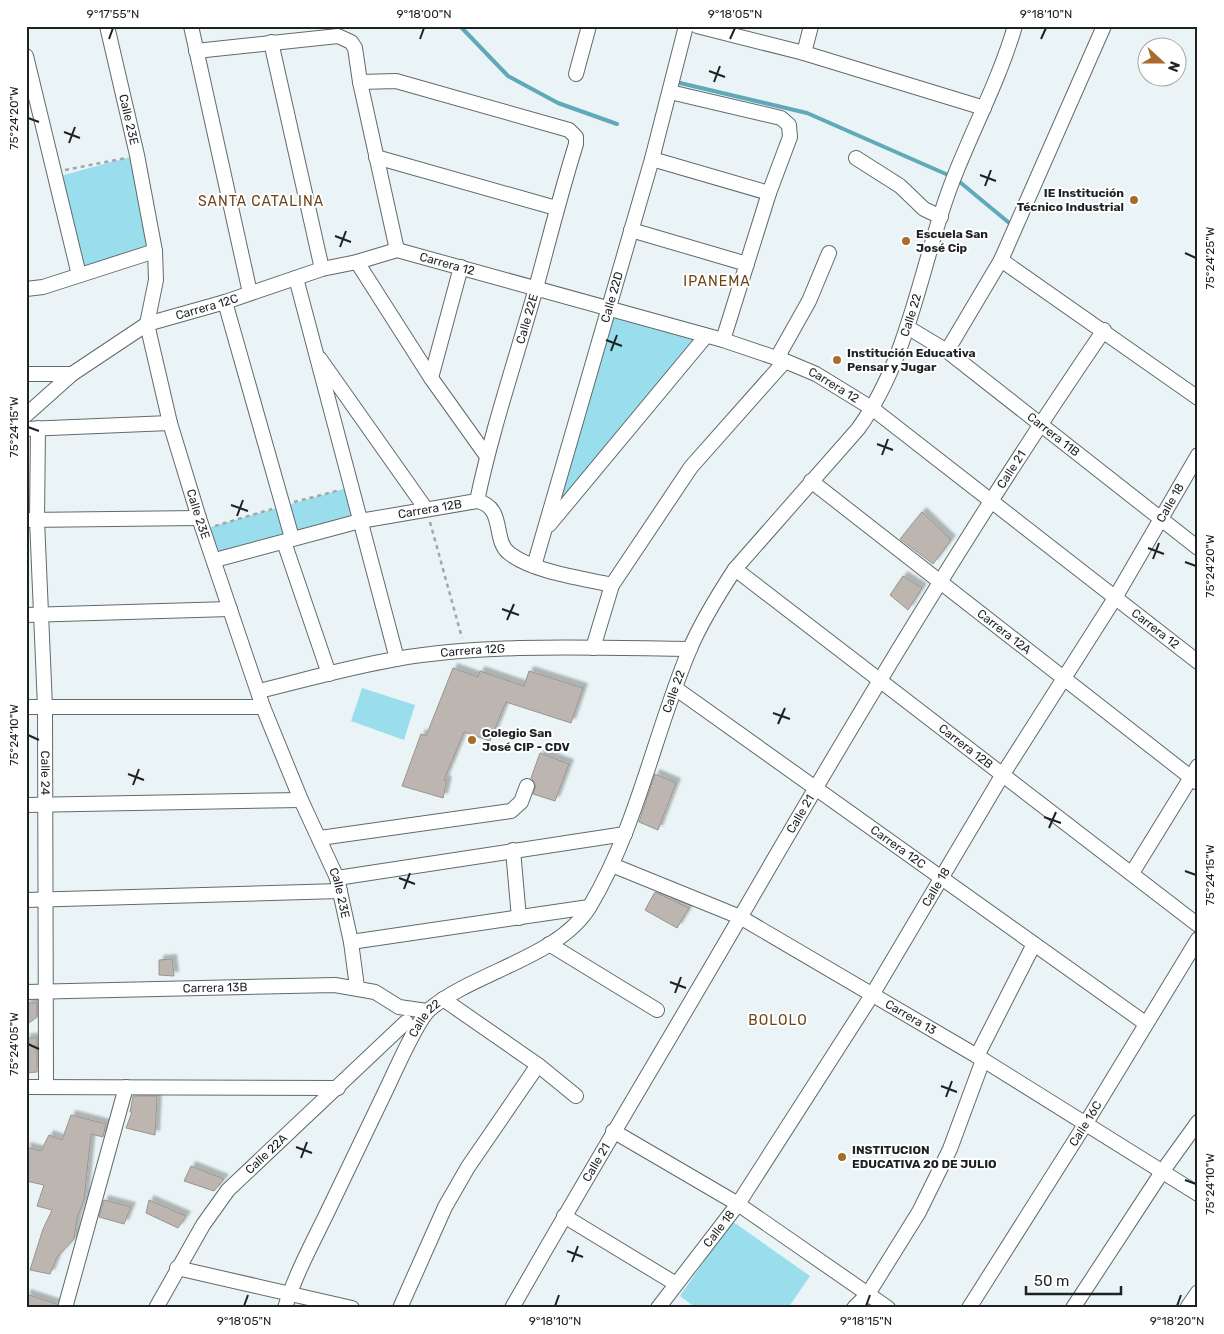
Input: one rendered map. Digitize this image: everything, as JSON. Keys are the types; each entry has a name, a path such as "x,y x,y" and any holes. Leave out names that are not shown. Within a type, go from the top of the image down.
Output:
{"street":[{"name":"Calle 23E","path":"107,26 137,155 155,251 156,280 146,324 170,423 199,518 215,560 263,707 300,800 320,838 338,884 351,942 357,987"},
{"path":"191,26 250,293"},
{"path":"576,74 588,26"},
{"name":"Calle 22D","path":"534,566 652,159 686,26"},
{"path":"697,26 804,53 984,108"},
{"path":"804,53 811,26"},
{"name":"Calle 22","path":"286,1308 290,1292 399,1062 427,1011 463,986 549,944 578,922 590,907 612,865 625,834 690,649 735,569 858,429 873,409 888,379 907,327 950,187 1001,69 1015,26"},
{"path":"947,351 1001,260 1104,26"},
{"path":"196,51 338,36 346,38 355,48 360,82 397,250"},
{"path":"271,42 322,269"},
{"path":"26,56 79,276"},
{"name":"Calle 22E","path":"360,82 396,81 569,130 576,137 576,144 556,208 536,288 486,455 476,501"},
{"path":"670,92 780,118 789,125 790,137 769,193 723,340"},
{"path":"376,157 556,208"},
{"path":"856,158 900,186 924,209 941,217"},
{"path":"652,159 769,193"},
{"path":"632,230 747,264"},
{"name":"Carrera 12C","path":"26,415 72,374 146,324 225,302 322,269 357,262 397,250"},
{"name":"Carrera 12","path":"397,250 723,340 781,359 816,374 873,409 1198,662"},
{"path":"26,289 79,276 155,251"},
{"path":"593,648 612,585 691,467 781,359 810,301 829,253"},
{"path":"1001,260 1104,330 1198,398"},
{"path":"357,262 431,378 486,455"},
{"path":"431,378 461,267"},
{"path":"296,278 397,659"},
{"path":"225,302 281,506 288,540 329,674"},
{"name":"Carrera 11B","path":"907,327 947,351 1198,548"},
{"name":"Calle 21","path":"512,1308 814,787 882,681 939,581 1040,424 1104,330"},
{"path":"546,529 706,336"},
{"path":"315,353 426,509"},
{"path":"26,374 72,374"},
{"path":"32,428 170,423"},
{"name":"Calle 24","path":"32,428 32,520 43,614 45,707 46,1087"},
{"name":"Calle 18","path":"658,1308 738,1204 872,995 1003,774 1115,598 1198,455"},
{"name":"Carrera 12A","path":"811,481 1063,678 1195,775"},
{"name":"Carrera 12B","path":"215,560 360,521 476,501 484,502 494,513 502,543 508,553 534,566 612,585"},
{"path":"32,520 199,518"},
{"name":"Carrera 12B","path":"735,569 1198,925"},
{"path":"26,614 230,609"},
{"name":"Carrera 12G","path":"259,691 397,659 465,651 593,648 690,649"},
{"name":"Carrera 12C","path":"675,688 1145,1023"},
{"path":"26,707 263,707"},
{"path":"1132,873 1195,775"},
{"path":"320,838 510,811 521,802 528,786"},
{"path":"26,805 300,800"},
{"path":"26,900 338,884 513,850 625,834"},
{"path":"513,850 519,918"},
{"name":"Carrera 13","path":"612,865 740,917 980,1058 1198,1194"},
{"path":"351,942 590,907"},
{"name":"Calle 16C","path":"969,1308 1086,1124 1145,1023 1198,938"},
{"path":"549,944 656,1010"},
{"path":"854,1308 868,1294 919,1212 946,1157 980,1058 1034,944"},
{"name":"Carrera 13B","path":"26,992 325,985 357,987 375,992 399,1007 427,1011"},
{"path":"443,1000 538,1066 576,1096"},
{"path":"399,1007 414,1035"},
{"name":"Calle 22A","path":"156,1308 177,1268 228,1190 406,1022"},
{"path":"379,1047 392,1052 399,1062"},
{"path":"400,1308 445,1207 468,1167 538,1066"},
{"path":"65,1308 126,1087"},
{"path":"26,1088 338,1088"},
{"path":"1073,1308 1162,1172 1198,1122"},
{"path":"613,1131 738,1204 888,1308"},
{"path":"564,1216 676,1284"},
{"path":"177,1268 290,1292 352,1308"},
{"path":"1187,1308 1198,1292"}],"path":[{"path":"53,173 137,155"},
{"path":"426,509 465,651"}],"shaded area":[{"path":"137,155 155,251 79,275 60,176"},
{"path":"609,308 706,336 546,529"},
{"path":"350,487 360,521 215,560 204,529"},
{"path":"362,688 415,705 404,740 351,721"},
{"path":"732,1221 810,1276 788,1308 696,1308 680,1296"}],"building":[{"path":"922,512 951,540 933,564 900,539"},
{"path":"903,576 922,588 908,610 890,595"},
{"path":"453,668 478,677 480,671 524,686 529,671 583,688 571,723 506,702 490,741 464,732 444,780 447,781 443,798 402,786 421,734 426,736"},
{"path":"540,753 569,764 555,801 533,794 536,785 531,778"},
{"path":"655,774 676,783 658,830 639,822"},
{"path":"655,892 689,908 677,928 645,910"},
{"path":"172,959 174,976 159,975 159,960"},
{"path":"26,1003 37,1003 37,1017 26,1025"},
{"path":"26,1038 37,1038 37,1072 26,1073"},
{"path":"133,1096 157,1096 155,1135 126,1128 132,1112 130,1112"},
{"path":"71,1115 106,1124 103,1137 91,1134 84,1200 77,1218 74,1239 57,1257 50,1274 30,1270 43,1229 52,1210 37,1206 44,1185 26,1181 26,1147 41,1151 49,1135 62,1140"},
{"path":"191,1166 224,1179 214,1191 184,1181"},
{"path":"104,1200 131,1207 124,1224 99,1217"},
{"path":"149,1200 186,1216 178,1228 146,1213"},
{"path":"26,1294 57,1304 56,1308 26,1308"}],"waterway":[{"path":"460,26 508,76 558,103 617,124"},
{"path":"680,83 807,113 955,178 1008,222"}],"place":[{"name":"IE Institución Técnico Industrial","path":"1134,200"},
{"name":"Escuela San José Cip","path":"906,241"},
{"name":"Institución Educativa Pensar y Jugar","path":"837,360"},
{"name":"Colegio San José CIP - CDV","path":"472,740"},
{"name":"INSTITUCION EDUCATIVA 20 DE JULIO","path":"842,1157"}],"district":[{"name":"SANTA CATALINA","path":"261,201"},
{"name":"IPANEMA","path":"717,281"},
{"name":"BOLOLO","path":"778,1020"}]}
